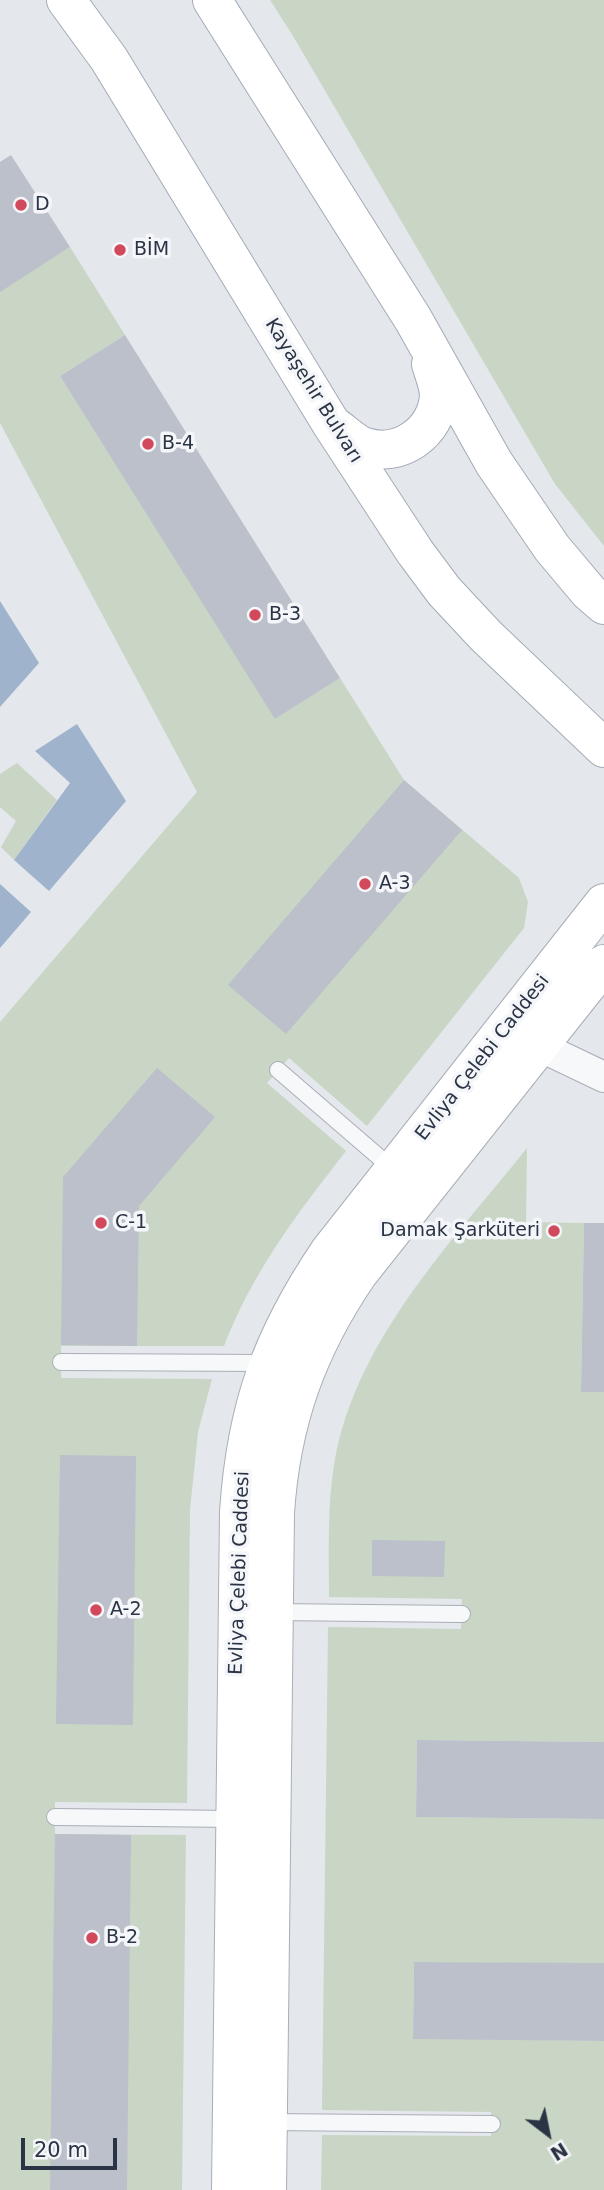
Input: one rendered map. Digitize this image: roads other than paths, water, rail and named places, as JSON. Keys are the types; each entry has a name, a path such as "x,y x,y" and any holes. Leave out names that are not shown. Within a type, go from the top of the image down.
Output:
{"street":[{"name":"Kayaşehir Bulvarı","path":"66,0 109,59 332,425 415,552 444,591 486,636 604,748"},
{"path":"212,0 412,318 494,463 552,548 589,592 604,605"},
{"path":"332,425 365,447 393,449 406,446 426,430 435,416 439,394 435,374 412,318"},
{"name":"Evliya Çelebi Caddesi","path":"267,2190 249,2122 235,1819 239,1512 241,1476 255,1405 269,1363 296,1304 314,1275 604,903"},
{"name":"Evliya Çelebi Caddesi","path":"230,2190 249,2122 274,1612 275,1513 282,1448 293,1404 313,1349 327,1321 358,1274 604,964"},
{"path":"539,1045 604,1077"}],"lane":[{"path":"278,1070 394,1170"},
{"path":"61,1362 269,1363"},
{"path":"274,1612 461,1614"},
{"path":"55,1817 235,1819"},
{"path":"249,2122 492,2124"}],"water":[{"path":"0,601 39,663 0,707"},
{"path":"77,724 126,801 49,891 14,860 70,783 35,751"},
{"path":"0,884 31,912 0,948"}],"place":[{"name":"D","path":"21,205"},
{"name":"BİM","path":"120,250"},
{"name":"B-4","path":"148,444"},
{"name":"B-3","path":"255,615"},
{"name":"A-3","path":"365,884"},
{"name":"C-1","path":"101,1223"},
{"name":"Damak Şarküteri","path":"554,1231"},
{"name":"A-2","path":"96,1610"},
{"name":"B-2","path":"92,1938"}]}
